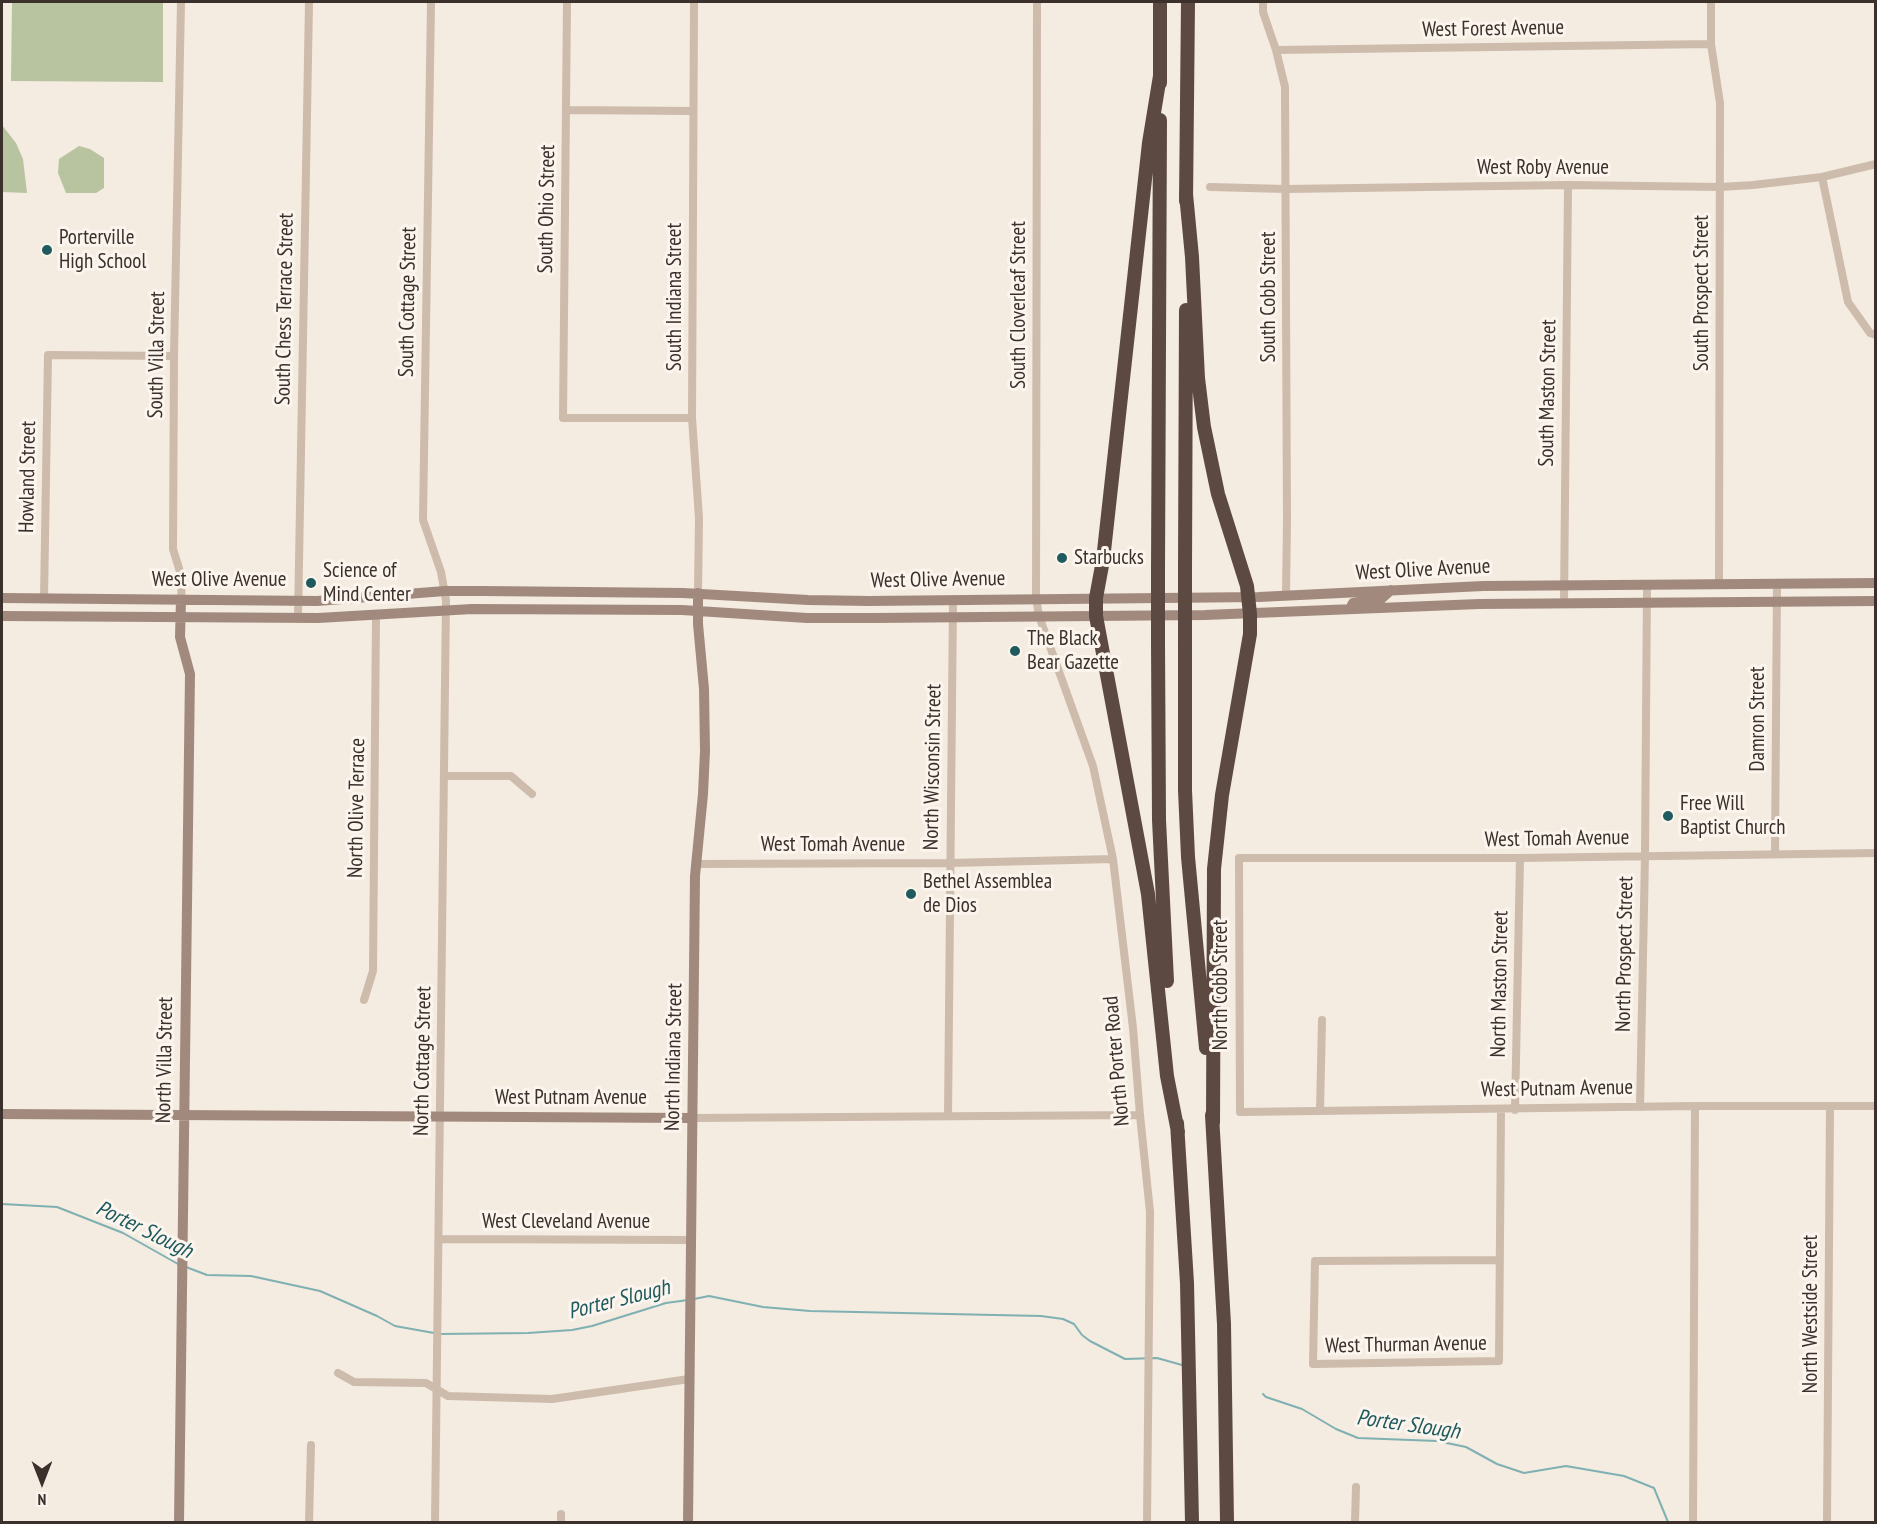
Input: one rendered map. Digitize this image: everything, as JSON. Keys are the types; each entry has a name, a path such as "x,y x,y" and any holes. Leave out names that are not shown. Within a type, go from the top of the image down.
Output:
{"highway":[{"path":"1160,2 1158,568 1160,861 1189,1339 1192,1522"},
{"path":"1188,2 1185,790 1188,857 1213,1123 1225,1359 1227,1522"},
{"path":"1160,76 1149,143 1095,616 1151,911 1167,1076 1178,1132"},
{"path":"1186,194 1192,257 1198,378 1204,427 1216,486 1249,597 1250,614 1247,650 1222,795 1214,870 1213,1123"}],"main road":[{"name":"West Olive Avenue","path":"2,598 181,600 360,598 698,611 807,618 952,617 1037,608 1096,598 1286,596 1484,586 1875,583"},
{"path":"1350,609 1353,603 1381,598 1391,590"},
{"name":"West Olive Avenue","path":"2,616 298,618 376,615 446,600 698,593 808,600 952,600 1095,616 1250,614 1438,605 1564,602 1875,601"},
{"name":"North Indiana Street","path":"688,1522 696,864 705,751 698,593"},
{"name":"North Villa Street","path":"179,1522 190,674 180,637 181,600"},
{"name":"West Putnam Avenue","path":"2,1114 692,1118"}],"street":[{"name":"South Villa Street","path":"181,2 174,356 173,549 182,578 181,600"},
{"name":"South Chess Terrace Street","path":"298,618 309,2"},
{"name":"South Cottage Street","path":"431,2 423,520 441,572 446,600"},
{"name":"South Ohio Street","path":"567,2 563,418 692,418"},
{"name":"South Indiana Street","path":"694,2 692,418 699,518 698,593"},
{"name":"South Cloverleaf Street","path":"1037,2 1037,608"},
{"name":"South Cobb Street","path":"1263,2 1263,12 1285,87 1286,596"},
{"name":"South Prospect Street","path":"1711,2 1711,44 1720,103 1719,585"},
{"name":"West Forest Avenue","path":"1276,50 1711,44"},
{"path":"566,110 693,111"},
{"name":"West Roby Avenue","path":"1210,187 1286,189 1568,184 1720,187 1822,177 1875,164"},
{"path":"1822,177 1848,302 1870,333 1875,335"},
{"name":"South Maston Street","path":"1564,602 1568,184"},
{"name":"Howland Street","path":"44,599 48,355 174,356"},
{"name":"Damron Street","path":"1775,854 1777,584"},
{"name":"North Prospect Street","path":"1640,1107 1647,585"},
{"name":"North Cottage Street","path":"435,1522 446,600"},
{"name":"North Wisconsin Street","path":"948,1116 952,600"},
{"name":"North Porter Road","path":"1037,608 1093,766 1113,859 1133,1028 1150,1212 1147,1522"},
{"name":"North Olive Terrace","path":"364,1000 373,971 376,615"},
{"path":"445,776 511,776 532,794"},
{"name":"West Tomah Avenue","path":"1239,858 1520,858 1875,853"},
{"name":"North Cobb Street","path":"1239,858 1240,1112"},
{"name":"North Maston Street","path":"1515,1110 1520,858"},
{"name":"West Tomah Avenue","path":"696,864 950,863 1113,859"},
{"path":"1320,1111 1322,1020"},
{"path":"1693,1522 1695,1106"},
{"name":"North Westside Street","path":"1827,1522 1830,1106"},
{"name":"West Putnam Avenue","path":"1240,1112 1875,1106"},
{"path":"1500,1260 1501,1110"},
{"name":"West Putnam Avenue","path":"692,1118 1140,1115"},
{"name":"West Cleveland Avenue","path":"440,1239 691,1240"},
{"name":"West Thurman Avenue","path":"1500,1260 1499,1361 1313,1364 1315,1261 1500,1260"},
{"path":"338,1373 354,1382 426,1383 448,1396 552,1399 689,1379"},
{"path":"309,1522 311,1444"},
{"path":"1355,1522 1356,1487"}],"green space":[{"path":"12,2 163,2 163,82 11,81"},
{"path":"2,125 16,143 23,159 27,193 2,192"},
{"path":"79,146 90,149 104,158 104,188 96,193 66,193 58,173 59,159"}],"waterway":[{"name":"Porter Slough","path":"2,1204 57,1207 123,1233 178,1264"},
{"name":"Porter Slough","path":"186,1267 207,1275 251,1276 320,1291 395,1326 434,1333"},
{"name":"Porter Slough","path":"694,1299 709,1296 763,1307 810,1311 1041,1316 1063,1319 1074,1324 1090,1341 1125,1359 1157,1358 1182,1365"},
{"name":"Porter Slough","path":"440,1334 572,1330 666,1303 688,1300"},
{"name":"Porter Slough","path":"1263,1394 1302,1409 1336,1429 1358,1438 1437,1441 1466,1447 1497,1464 1524,1473 1566,1466 1624,1476 1654,1488 1668,1522"}],"place":[{"name":"Porterville High School","path":"47,250"},
{"name":"Starbucks","path":"1062,558"},
{"name":"Science of Mind Center","path":"311,583"},
{"name":"The Black Bear Gazette","path":"1015,651"},
{"name":"Free Will Baptist Church","path":"1668,816"},
{"name":"Bethel Assemblea de Dios","path":"911,894"}]}
